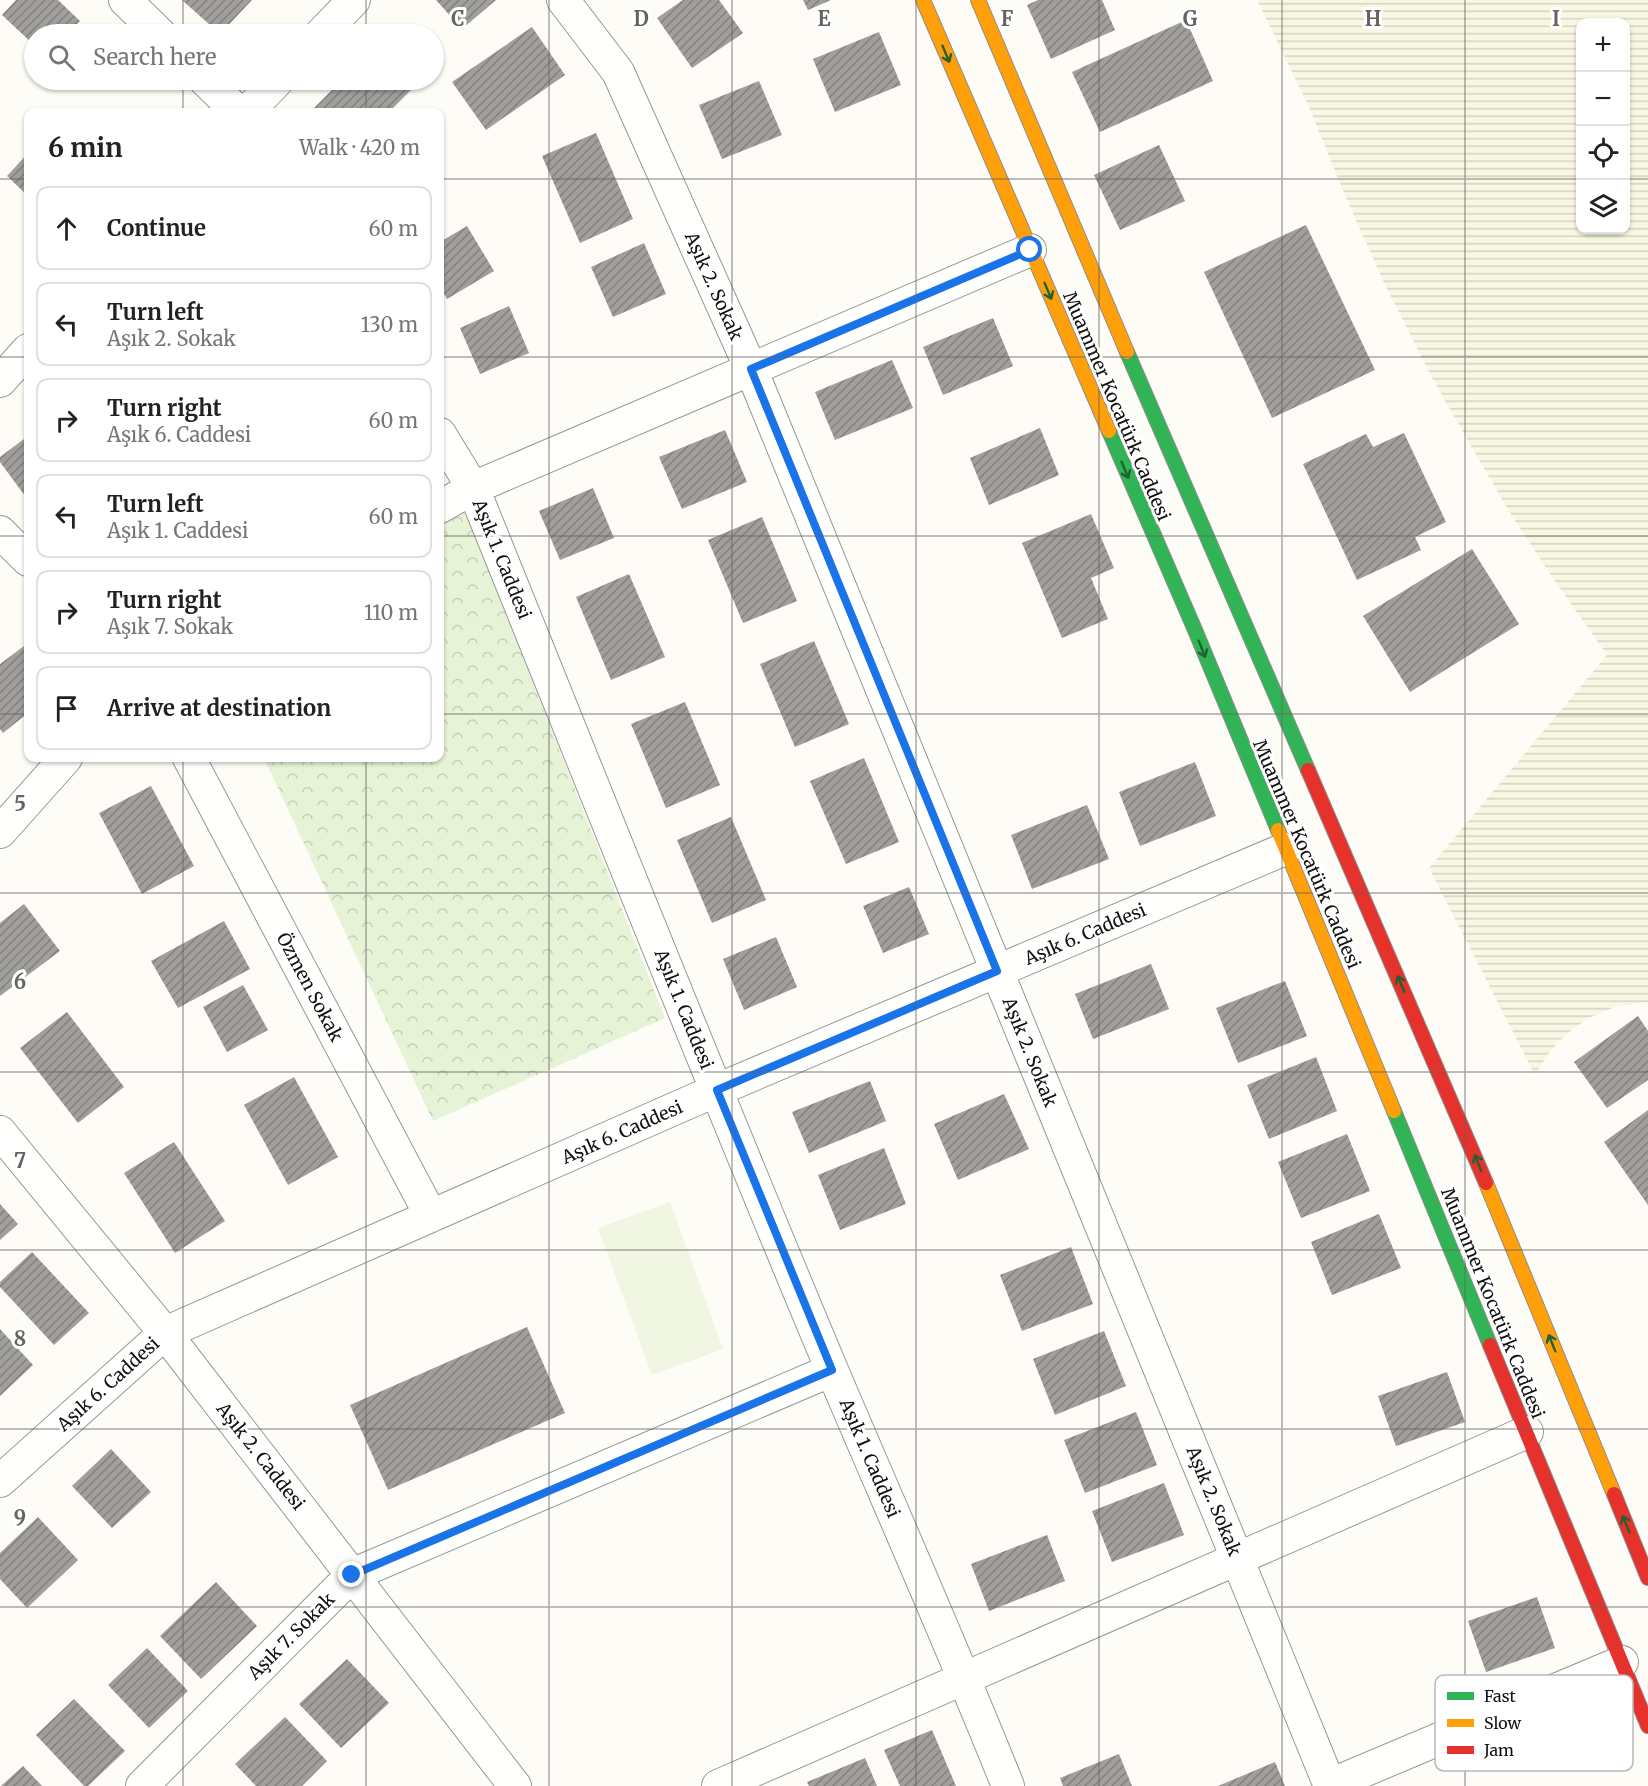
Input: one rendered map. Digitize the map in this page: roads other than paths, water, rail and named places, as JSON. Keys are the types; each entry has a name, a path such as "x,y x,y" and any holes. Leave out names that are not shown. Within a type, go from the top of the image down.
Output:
{"street":[{"path":"125,0 149,24"},
{"path":"331,24 354,0"},
{"name":"Aşık 2. Sokak","path":"563,0 618,72 751,369 1330,1786"},
{"name":"Muammer Kocatürk Caddesi","path":"922,0 1190,619 1627,1675"},
{"name":"Muammer Kocatürk Caddesi","path":"978,0 1149,402 1468,1138 1648,1578"},
{"path":"215,90 234,108"},
{"path":"251,108 268,90"},
{"path":"444,505 473,488 1030,250"},
{"path":"0,381 24,354"},
{"name":"Aşık 1. Caddesi","path":"444,441 473,488 832,1370 965,1677 1008,1786"},
{"path":"0,532 24,556"},
{"path":"0,832 62,762"},
{"name":"Özmen Sokak","path":"191,762 431,1216"},
{"name":"Aşık 6. Caddesi","path":"0,1481 165,1333 717,1090 1285,849"},
{"name":"Aşık 2. Caddesi","path":"0,1131 165,1333 515,1786"},
{"name":"Aşık 7. Sokak","path":"142,1786 352,1575 832,1370"},
{"path":"718,1786 1527,1432"},
{"path":"1591,1675 1622,1662"},
{"name":"Muammer Kocatürk Caddesi","path":"1633,1689 1648,1726"},
{"path":"1330,1786 1435,1741"}]}
